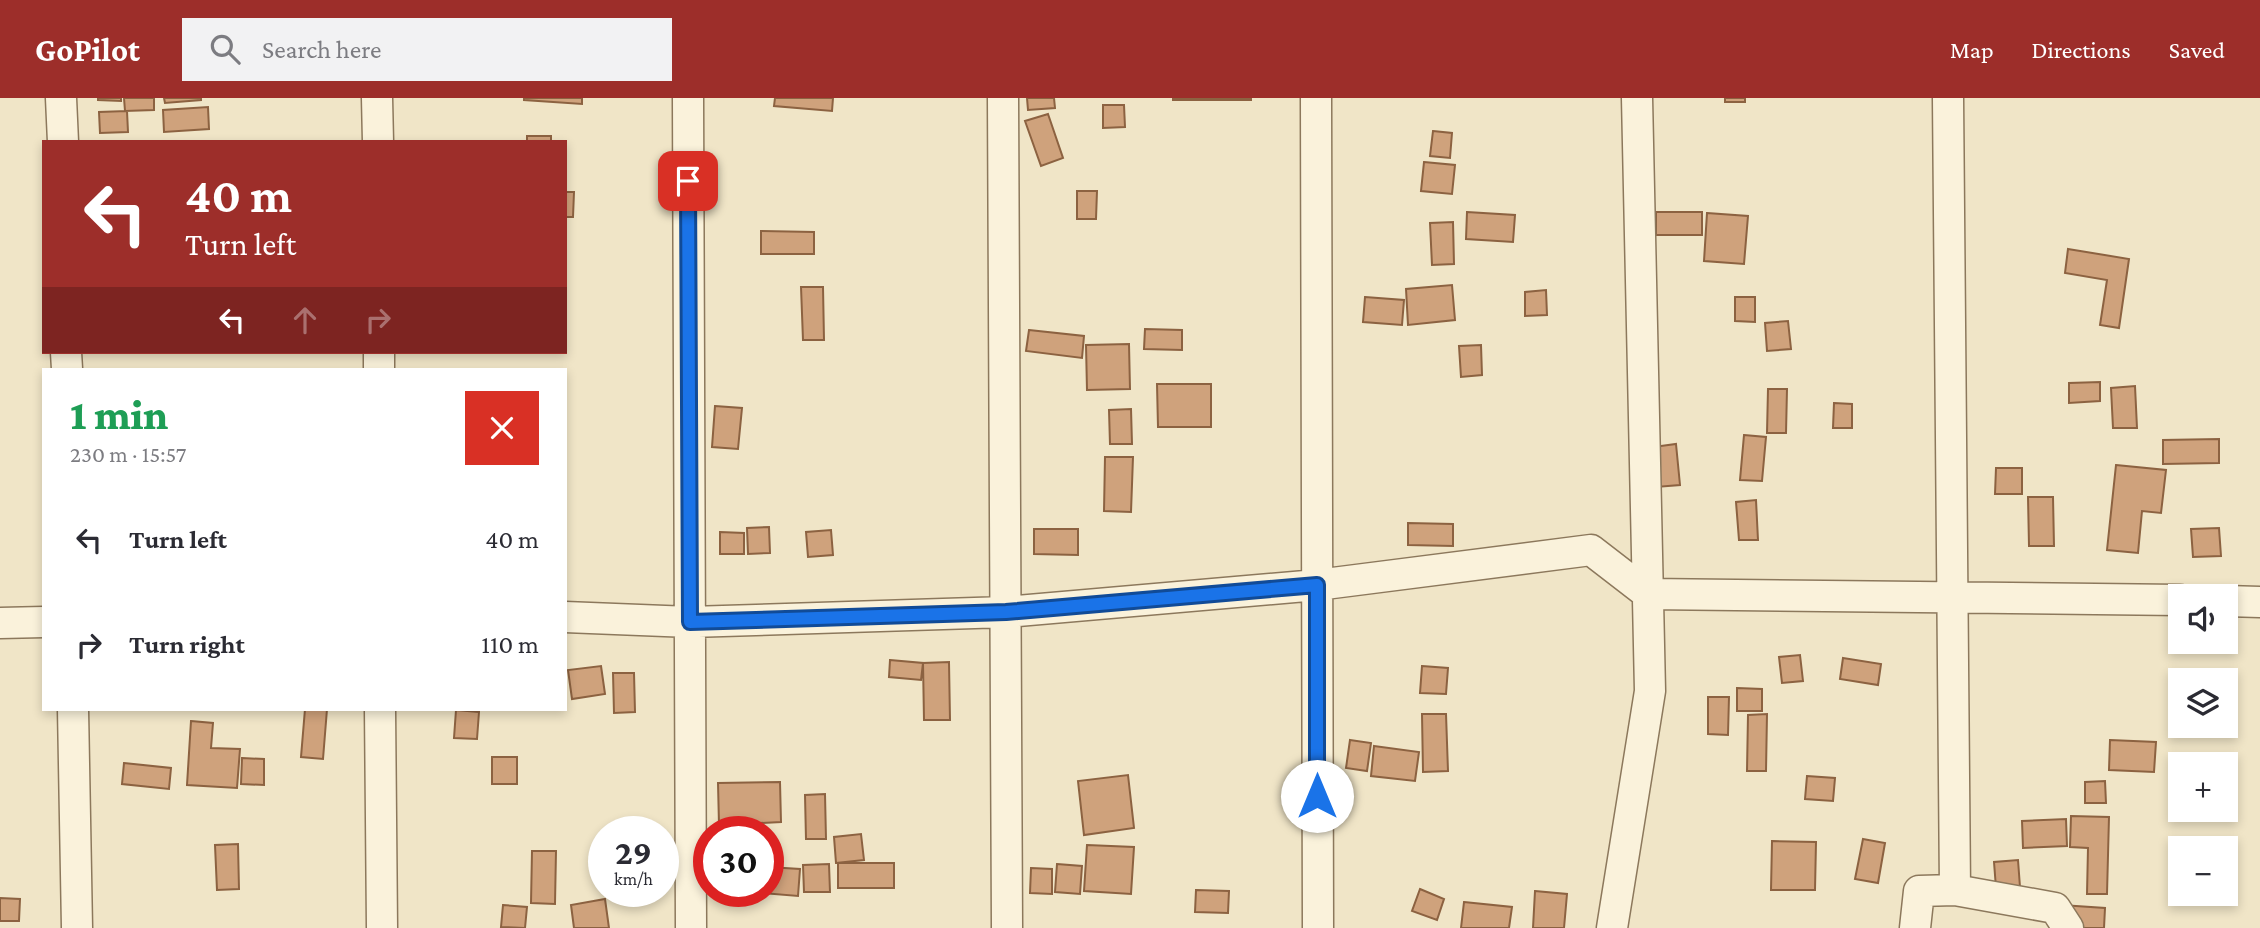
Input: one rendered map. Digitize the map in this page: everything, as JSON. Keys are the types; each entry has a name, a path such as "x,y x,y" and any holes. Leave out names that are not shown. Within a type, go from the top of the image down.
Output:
{"street":[{"path":"61,98 63,140"},
{"path":"377,98 378,140"},
{"path":"688,98 691,928"},
{"path":"1003,98 1007,928"},
{"path":"1315,98 1318,928"},
{"path":"1612,928 1650,691 1637,98"},
{"path":"1948,98 1955,890"},
{"path":"567,617 690,622 1006,612 1317,585 1591,550 1648,594 2168,600"},
{"path":"2238,601 2260,601"},
{"path":"0,623 42,622"},
{"path":"73,711 77,928"},
{"path":"380,711 382,928"},
{"path":"1915,928 1919,891 1955,890 2055,908 2068,928"}],"building":[{"path":"121,98 121,101 98,100"},
{"path":"124,98 154,98 154,110 125,111"},
{"path":"164,98 201,98 201,100 165,103"},
{"path":"582,98 582,104 524,100"},
{"path":"775,98 833,98 832,111 774,106"},
{"path":"1027,98 1054,98 1055,108 1028,110"},
{"path":"1251,98 1251,100 1173,100"},
{"path":"1725,98 1745,98 1745,102 1725,102"},
{"path":"1103,105 1124,105 1125,127 1103,128"},
{"path":"208,107 209,129 164,132 163,110"},
{"path":"127,111 128,132 100,133 99,112"},
{"path":"1048,114 1063,158 1041,166 1025,121"},
{"path":"1433,131 1452,133 1450,158 1430,156"},
{"path":"527,136 551,136 551,140 527,140"},
{"path":"1424,162 1455,165 1452,194 1421,191"},
{"path":"1077,191 1097,191 1096,219 1077,219"},
{"path":"567,192 574,192 573,217 567,217"},
{"path":"1467,212 1515,215 1513,242 1466,239"},
{"path":"1656,212 1702,212 1702,235 1656,235"},
{"path":"1707,213 1748,216 1744,264 1704,261"},
{"path":"1453,222 1454,264 1432,265 1430,223"},
{"path":"761,231 814,232 814,254 761,254"},
{"path":"2068,249 2129,259 2119,328 2100,325 2107,280 2065,273"},
{"path":"1452,285 1455,320 1408,325 1406,289"},
{"path":"801,287 823,287 824,340 803,340"},
{"path":"1546,290 1547,315 1525,316 1525,292"},
{"path":"1365,297 1404,300 1402,325 1363,322"},
{"path":"1735,297 1755,297 1755,322 1735,321"},
{"path":"1788,321 1791,349 1767,351 1765,323"},
{"path":"1145,329 1182,330 1182,350 1144,349"},
{"path":"1029,330 1084,336 1082,358 1026,351"},
{"path":"1129,344 1130,389 1087,390 1086,345"},
{"path":"1481,345 1482,375 1461,377 1459,346"},
{"path":"2100,382 2100,401 2069,403 2069,383"},
{"path":"1157,384 1211,384 1211,427 1158,427"},
{"path":"2135,386 2137,428 2113,428 2111,388"},
{"path":"1768,389 1787,389 1786,433 1767,433"},
{"path":"1834,403 1852,404 1852,428 1833,428"},
{"path":"715,406 742,408 738,449 712,447"},
{"path":"1131,409 1132,444 1110,444 1109,410"},
{"path":"1744,435 1766,437 1762,481 1740,480"},
{"path":"2219,439 2219,463 2163,464 2163,440"},
{"path":"1676,444 1680,485 1656,487 1653,447"},
{"path":"1105,457 1133,457 1131,512 1104,511"},
{"path":"2116,465 2166,470 2161,513 2142,511 2138,553 2107,550"},
{"path":"1996,468 2022,468 2022,494 1995,494"},
{"path":"2028,497 2053,497 2054,546 2029,546"},
{"path":"1756,500 1758,540 1739,540 1736,502"},
{"path":"1408,523 1453,524 1453,546 1408,545"},
{"path":"769,527 770,553 748,554 747,528"},
{"path":"2219,528 2221,556 2193,557 2191,529"},
{"path":"1034,529 1078,529 1078,555 1034,554"},
{"path":"831,530 833,555 808,557 806,532"},
{"path":"720,532 744,533 744,554 720,554"},
{"path":"1800,655 1803,681 1782,683 1779,657"},
{"path":"1843,658 1881,664 1878,685 1840,679"},
{"path":"890,660 923,663 921,680 889,677"},
{"path":"949,662 950,720 924,720 923,663"},
{"path":"601,666 605,694 572,699 568,670"},
{"path":"1422,666 1448,668 1446,694 1420,693"},
{"path":"613,673 634,673 635,712 614,713"},
{"path":"1737,688 1762,689 1762,711 1737,711"},
{"path":"1708,697 1729,697 1728,735 1708,734"},
{"path":"305,711 327,711 323,759 301,757"},
{"path":"456,711 479,712 477,739 454,738"},
{"path":"1422,714 1446,714 1448,771 1423,772"},
{"path":"1767,714 1766,771 1747,771 1748,715"},
{"path":"191,721 213,723 211,748 240,749 237,788 187,785"},
{"path":"1350,740 1371,743 1367,771 1346,768"},
{"path":"2110,740 2156,742 2154,772 2109,770"},
{"path":"1374,746 1419,752 1415,781 1371,776"},
{"path":"492,757 517,757 517,784 492,784"},
{"path":"242,758 264,759 264,785 241,784"},
{"path":"124,763 171,768 169,789 122,784"},
{"path":"1128,775 1134,828 1084,835 1078,781"},
{"path":"1807,776 1835,778 1833,801 1805,799"},
{"path":"2105,781 2106,803 2085,803 2085,782"},
{"path":"780,782 781,816 719,816 718,783"},
{"path":"825,794 826,839 806,839 805,795"},
{"path":"2071,816 2109,817 2107,894 2087,894 2088,848 2070,847"},
{"path":"2066,819 2067,846 2023,848 2022,821"},
{"path":"861,834 864,860 836,863 834,837"},
{"path":"1863,839 1885,843 1878,883 1855,879"},
{"path":"1772,841 1816,842 1815,890 1771,890"},
{"path":"238,844 239,889 217,890 215,845"},
{"path":"1087,845 1134,847 1131,894 1084,891"},
{"path":"532,851 556,851 555,904 531,903"},
{"path":"2018,860 2020,887 1996,888 1994,862"},
{"path":"838,863 894,863 894,888 838,888"},
{"path":"829,864 830,892 804,892 803,865"},
{"path":"1057,864 1082,866 1080,894 1055,892"},
{"path":"784,868 800,869 798,896 784,895"},
{"path":"1031,868 1052,869 1052,894 1030,893"},
{"path":"1420,889 1444,899 1437,920 1412,911"},
{"path":"1196,890 1229,891 1228,913 1195,912"},
{"path":"1535,891 1567,894 1564,928 1533,928"},
{"path":"0,898 20,899 19,921 0,921"},
{"path":"588,902 588,907 606,907 609,928 574,928 571,905"},
{"path":"1464,902 1512,907 1509,928 1461,928"},
{"path":"503,905 527,907 525,928 501,927"},
{"path":"2061,905 2105,908 2104,928 2059,928"}],"route":[{"path":"688,181 690,622 1006,612 1317,585 1317,796"}]}
